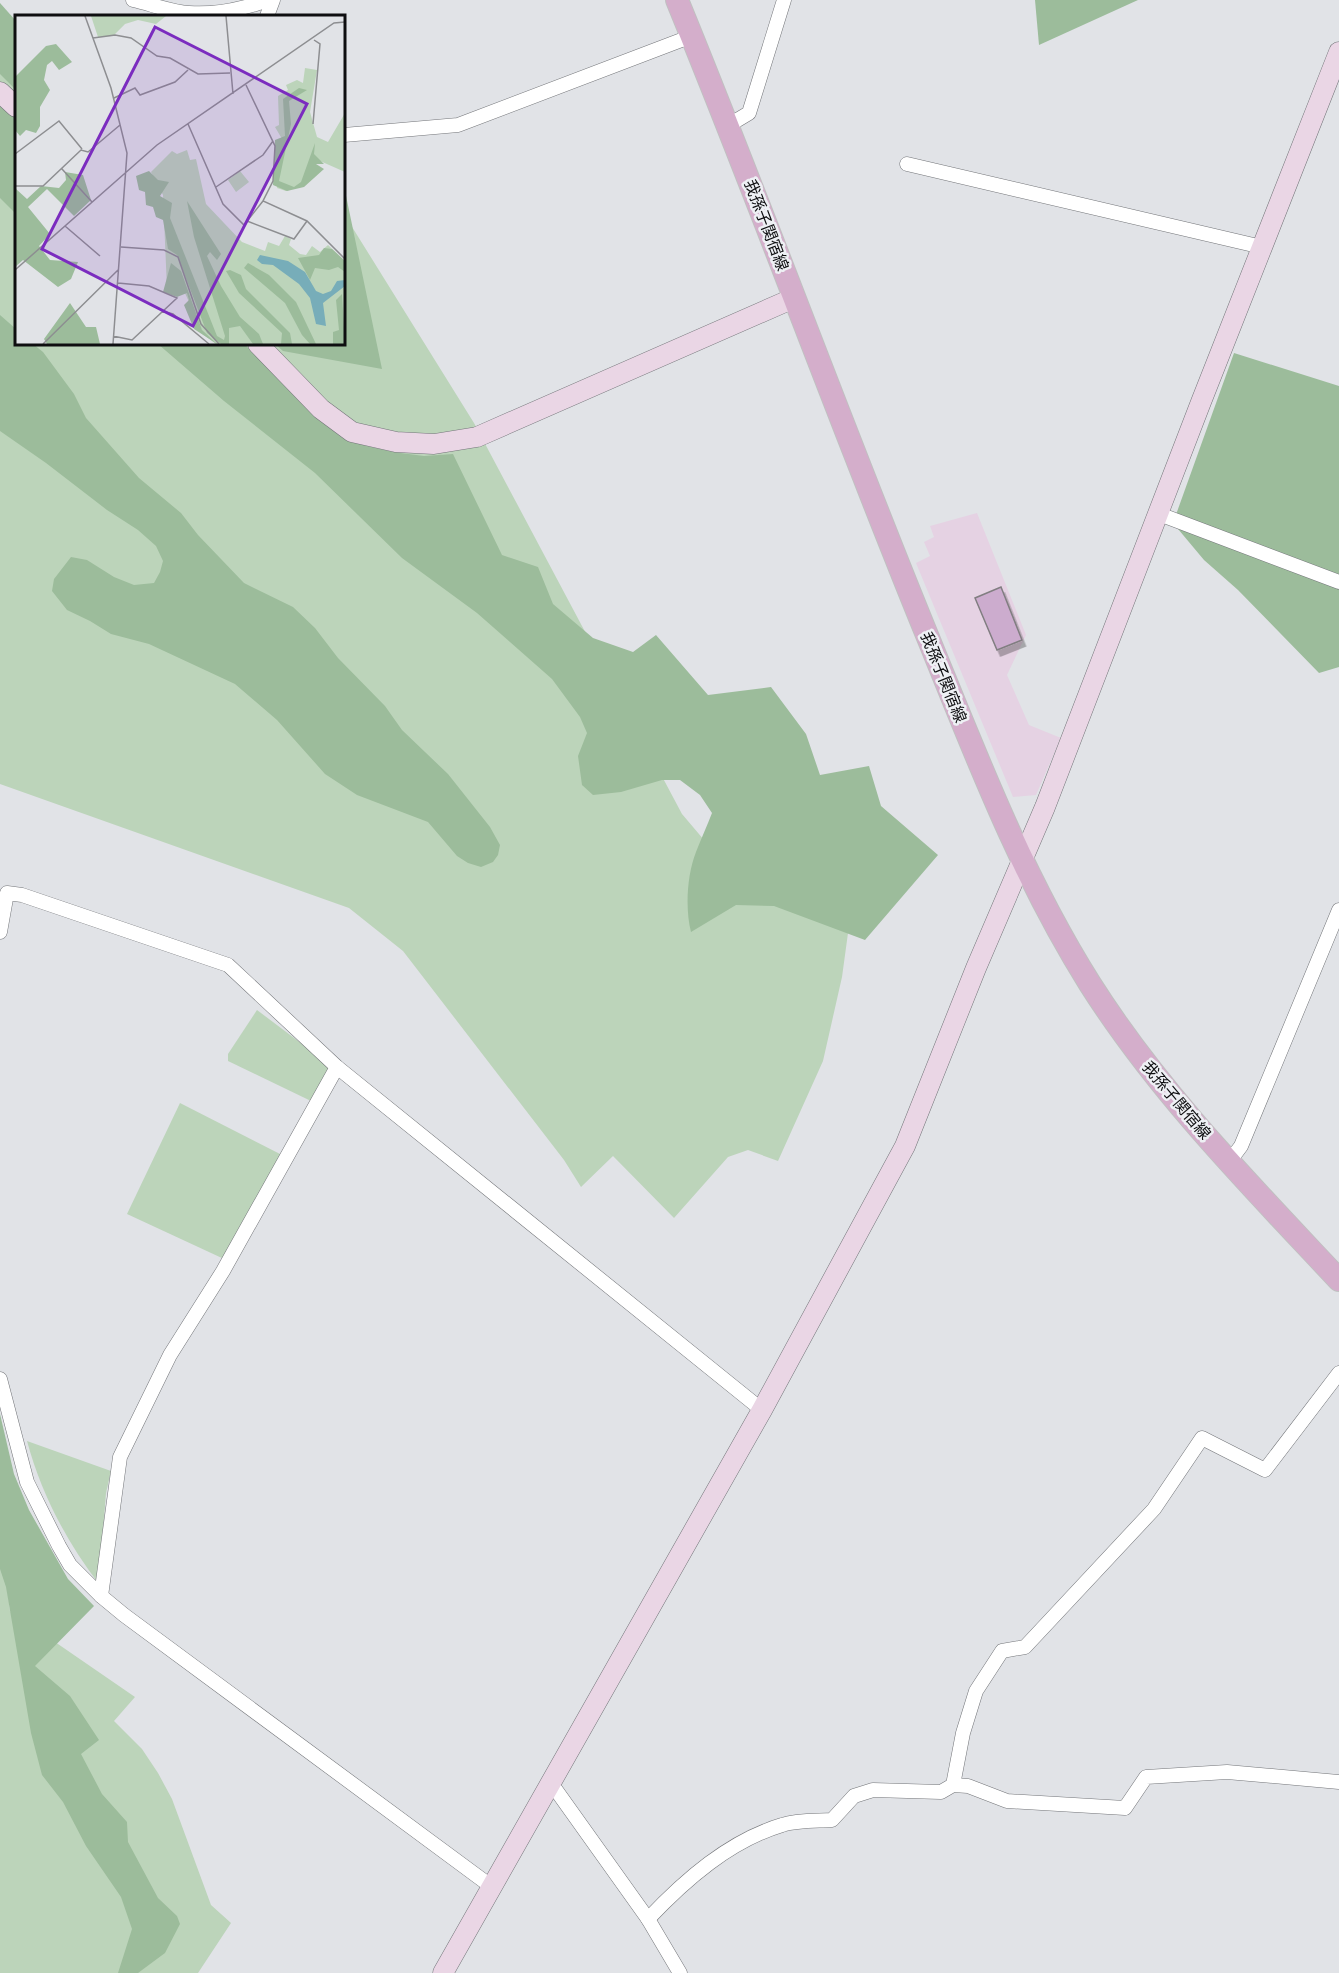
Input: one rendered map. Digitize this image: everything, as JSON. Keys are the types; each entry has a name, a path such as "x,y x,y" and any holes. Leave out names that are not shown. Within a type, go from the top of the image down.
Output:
{"main road":[{"name":"我孫子関宿線","path":"677,0 729,125 905,582 990,791 1054,924 1113,1019 1143,1060 1229,1162 1339,1280"}],"street":[{"path":"134,0 188,14 222,13 247,8 268,0"},
{"path":"267,15 273,0"},
{"path":"729,125 749,113 784,0"},
{"path":"345,135 458,125 692,36"},
{"path":"443,1973 762,1410 905,1146 976,968 1045,807 1339,52"},
{"path":"0,92 15,106"},
{"path":"908,164 1262,247"},
{"path":"259,345 321,409 352,432 396,442 434,444 477,437 794,298"},
{"path":"1159,514 1339,582"},
{"path":"0,932 8,893 22,895 228,965 337,1067 762,1410"},
{"path":"1229,1162 1241,1146 1339,910"},
{"path":"101,1596 120,1457 170,1355 223,1271 337,1067"},
{"path":"953,1785 963,1733 976,1690 1002,1651 1025,1647 1154,1509 1202,1438 1265,1470 1339,1373"},
{"path":"0,1380 27,1482 70,1565 101,1596 133,1623 492,1887"},
{"path":"648,1919 699,1869 749,1838 783,1824 832,1820 854,1796 873,1790 941,1792 953,1785 968,1786 1007,1801 1125,1808 1146,1778 1227,1772 1339,1782"},
{"path":"551,1783 648,1919 680,1973"}],"shaded area":[{"path":"977,513 1026,635 1007,675 1029,725 1061,738 1036,795 1013,797 916,563 930,556 924,542 934,537 930,526"}],"green space":[{"path":"1035,0 1138,0 1039,45"},
{"path":"0,3 15,20 15,89 0,74"},
{"path":"0,45 15,57 15,345 345,345 345,216 474,423 682,814 721,860 848,933 842,977 823,1061 778,1161 748,1150 728,1157 674,1218 613,1156 581,1187 564,1160 403,951 349,908 0,784"},
{"path":"0,103 15,118 15,213 0,198"},
{"path":"345,191 382,369 283,351 276,345 345,345"},
{"path":"0,315 15,328 15,345 34,345 43,352 74,394 86,418 139,478 181,513 198,535 244,583 293,607 315,628 338,658 385,706 402,730 448,774 490,827 500,845 498,855 493,862 481,867 468,863 457,856 428,822 357,795 325,774 277,720 235,684 149,644 111,634 67,610 52,591 54,579 71,557 87,560 114,577 134,585 154,583 163,561 156,546 138,530 107,510 0,431"},
{"path":"159,345 245,345 339,433 366,446 393,452 424,456 453,454 502,555 538,567 553,604 593,638 633,652 656,635 708,695 771,687 806,734 820,775 869,766 881,806 938,855 865,940 774,906 736,905 691,932 688,902 689,881 696,852 712,813 700,795 680,780 662,780 621,792 593,795 582,785 578,756 587,733 580,717 552,679 477,613 402,558 315,473 224,401"},
{"path":"1234,353 1339,386 1339,667 1319,673 1238,590 1204,560 1173,523"},
{"path":"257,1010 326,1062 329,1069 311,1101 228,1061 228,1054"},
{"path":"180,1103 282,1155 224,1259 127,1214"},
{"path":"0,1414 14,1474 29,1510 68,1579 94,1606 35,1666 70,1696 99,1740 81,1754 102,1794 127,1822 128,1842 158,1898 177,1916 180,1924 165,1953 138,1973 118,1973 132,1929 121,1897 86,1846 63,1802 42,1775 31,1733 6,1587 0,1569"},
{"path":"27,1441 111,1471 106,1493 99,1584 65,1534 47,1498"},
{"path":"0,1518 10,1611 135,1697 114,1721 142,1749 158,1773 172,1799 211,1905 231,1923 198,1973 0,1973"}],"building":[{"path":"1001,587 1022,640 997,650 975,598"}]}
